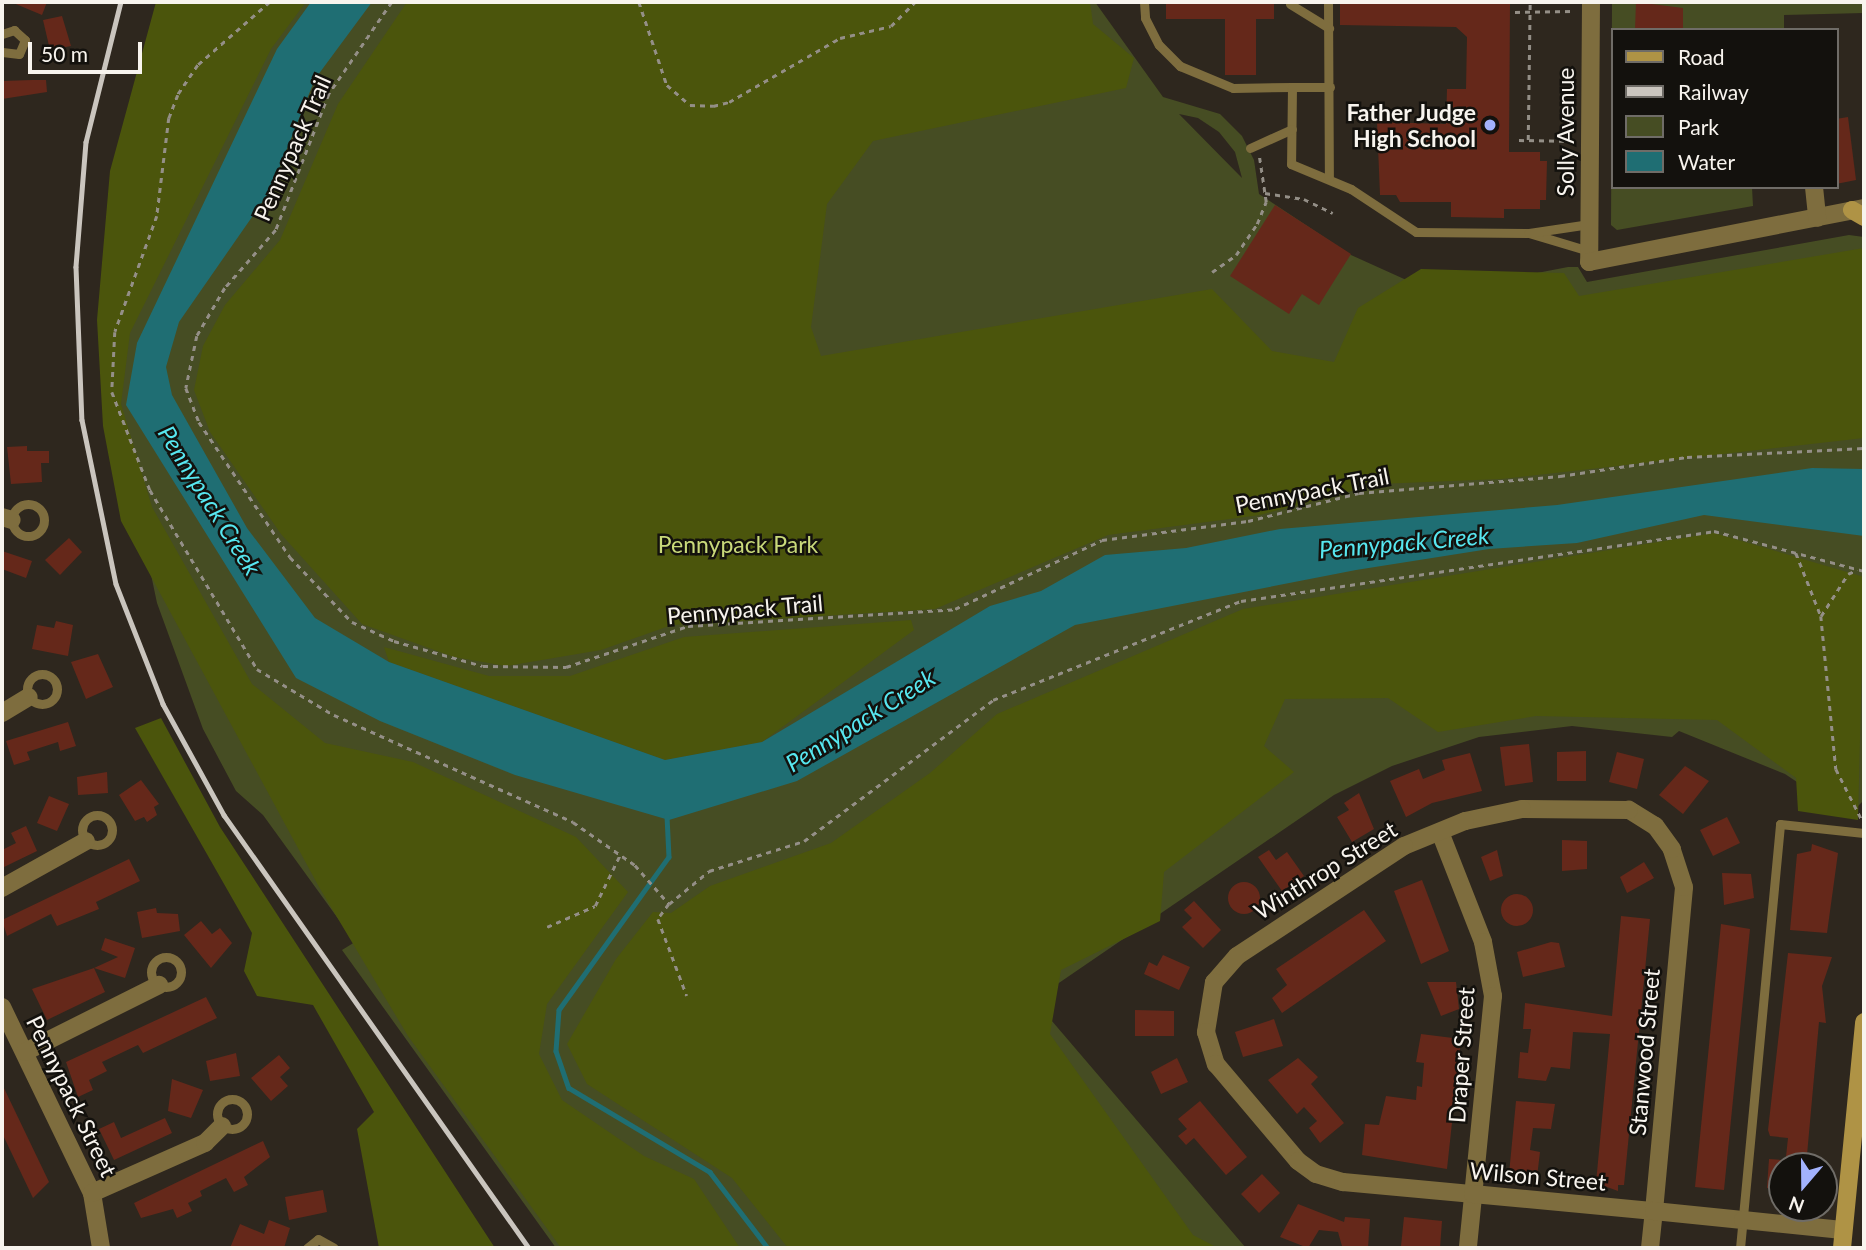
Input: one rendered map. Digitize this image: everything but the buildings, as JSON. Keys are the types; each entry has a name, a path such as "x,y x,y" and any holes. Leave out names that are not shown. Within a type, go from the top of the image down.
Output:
{"street":[{"name":"Solly Avenue","path":"1589,256 1591,2"},
{"path":"1814,189 1817,218"},
{"path":"1589,256 1860,211"},
{"path":"2,713 29,697"},
{"name":"Winthrop Street","path":"1256,1111 1216,1064 1206,1032 1214,982 1237,956 1404,846 1440,832 1522,808 1575,805 1629,810 1654,827 1679,862"},
{"name":"Draper Street","path":"1440,832 1483,942 1493,996 1468,1248"},
{"path":"2,888 86,841"},
{"name":"Stanwood Street","path":"1650,1248 1684,887 1679,862"},
{"path":"25,1052 159,985"},
{"name":"Pennypack Street","path":"2,1007 92,1194 101,1248"},
{"path":"1842,1248 1858,1151 1864,1022"},
{"name":"Wilson Street","path":"1256,1111 1316,1174 1343,1182 1843,1230"},
{"path":"92,1194 205,1143 222,1126"}],"lane":[{"path":"1144,2 1145,18 1159,45 1180,66 1207,82 1233,88 1330,87"},
{"path":"1328,3 1329,178"},
{"path":"1290,5 1329,28"},
{"path":"2,34 19,32 25,46 14,56 2,52"},
{"path":"1292,87 1291,164 1329,178 1416,232 1529,233 1589,224"},
{"path":"1253,147 1292,129"},
{"path":"1529,233 1589,256"},
{"path":"1740,1248 1780,824 1864,834"},
{"path":"307,1248 318,1239 334,1248"}],"path":[{"path":"270,2 198,65 178,95 169,118 157,216 115,332 112,392 150,490 257,669 334,715 573,822 620,855 669,904"},
{"name":"Pennypack Trail","path":"392,2 329,94 276,230 225,288 197,336 186,388 199,422 290,557 352,622 394,641 483,666 565,667 688,626 955,609 1102,540 1248,521 1359,493 1560,476 1687,457 1864,448"},
{"path":"639,2 667,85 690,105 713,106 729,102 840,38 891,26 915,2"},
{"path":"1528,140 1530,2"},
{"path":"1515,12 1574,11"},
{"path":"1519,140 1573,141"},
{"path":"1212,272 1247,242 1265,193 1253,147"},
{"path":"1265,193 1304,199 1333,212"},
{"path":"687,996 658,919 669,904 709,871 804,841 993,700 1241,601 1714,531 1864,571"},
{"path":"1796,553 1821,616 1836,769 1862,820"},
{"path":"1821,616 1848,574 1857,570"},
{"path":"547,927 595,906 620,855"}],"green space":[{"path":"156,2 306,2 271,49 130,333 121,404 152,507 252,684 325,743 413,762 576,837 628,892 547,1004 539,1054 562,1100 644,1156 694,1179 740,1248 561,1248 408,1036 319,887 121,521 103,426 97,320 110,171"},
{"name":"Pennypack Park","path":"169,2 1095,2 1163,97 1220,114 1242,136 1254,160 1259,194 1351,255 1413,283 1445,291 1568,267 1578,267 1587,282 1849,235 1864,237 1864,800 1857,807 1830,804 1785,774 1679,731 1672,737 1572,726 1479,737 1392,766 1334,795 1034,1000 1246,1248 556,1248 342,950 355,942 263,815 236,791 203,729 157,603 116,408","holes":["1179,114 1198,118 1219,132 1235,152 1242,178"]},
{"path":"407,2 1090,2 1093,24 1134,58 1126,88 873,141 827,204 811,327 821,356 1212,289 1272,351 1334,362 1358,308 1421,269 1564,273 1579,296 1864,248 1864,438 1501,479 1378,484 1260,515 1108,535 935,609 672,625 601,650 506,666 454,657 362,624 281,534 210,432 194,390 203,346 225,305 280,240 338,104"},
{"path":"1612,2 1864,2 1864,13 1784,15 1784,28 1612,28"},
{"path":"1611,189 1752,189 1753,206 1617,230 1611,225"},
{"path":"1714,533 1864,577 1858,820 1798,811 1796,778 1717,720 1536,716 1438,732 1388,698 1285,699 1264,746 1294,772 1164,872 1160,921 1061,970 1050,1034 1193,1235 1218,1248 788,1248 732,1178 587,1084 567,1044 616,959 653,912 671,913 710,886 831,843 930,773 997,714 1243,609"},
{"path":"911,620 914,630 762,742 665,760 389,662 384,647 489,676 570,676 684,637"},
{"path":"161,718 220,827 495,1248 379,1248 357,1129 374,1112 313,1005 257,996 244,971 252,933 135,728"}],"water":[{"name":"Pennypack Creek","path":"311,2 372,2 315,79 270,191 179,322 166,367 172,395 247,528 315,618 389,662 665,760 762,742 990,606 1041,591 1105,555 1186,548 1280,529 1557,505 1812,468 1864,469 1864,536 1704,515 1577,543 1489,549 1356,570 1075,625 797,781 669,820 515,775 380,721 296,678 126,405 137,343 277,49"}],"waterway":[{"path":"667,816 669,857 559,1010 556,1051 569,1088 710,1172 768,1248"}],"railway":[{"path":"121,2 86,142 76,267 82,420 116,584 163,704 224,815 529,1248"}],"place":[{"name":"Father Judge High School","path":"1490,125"}]}
